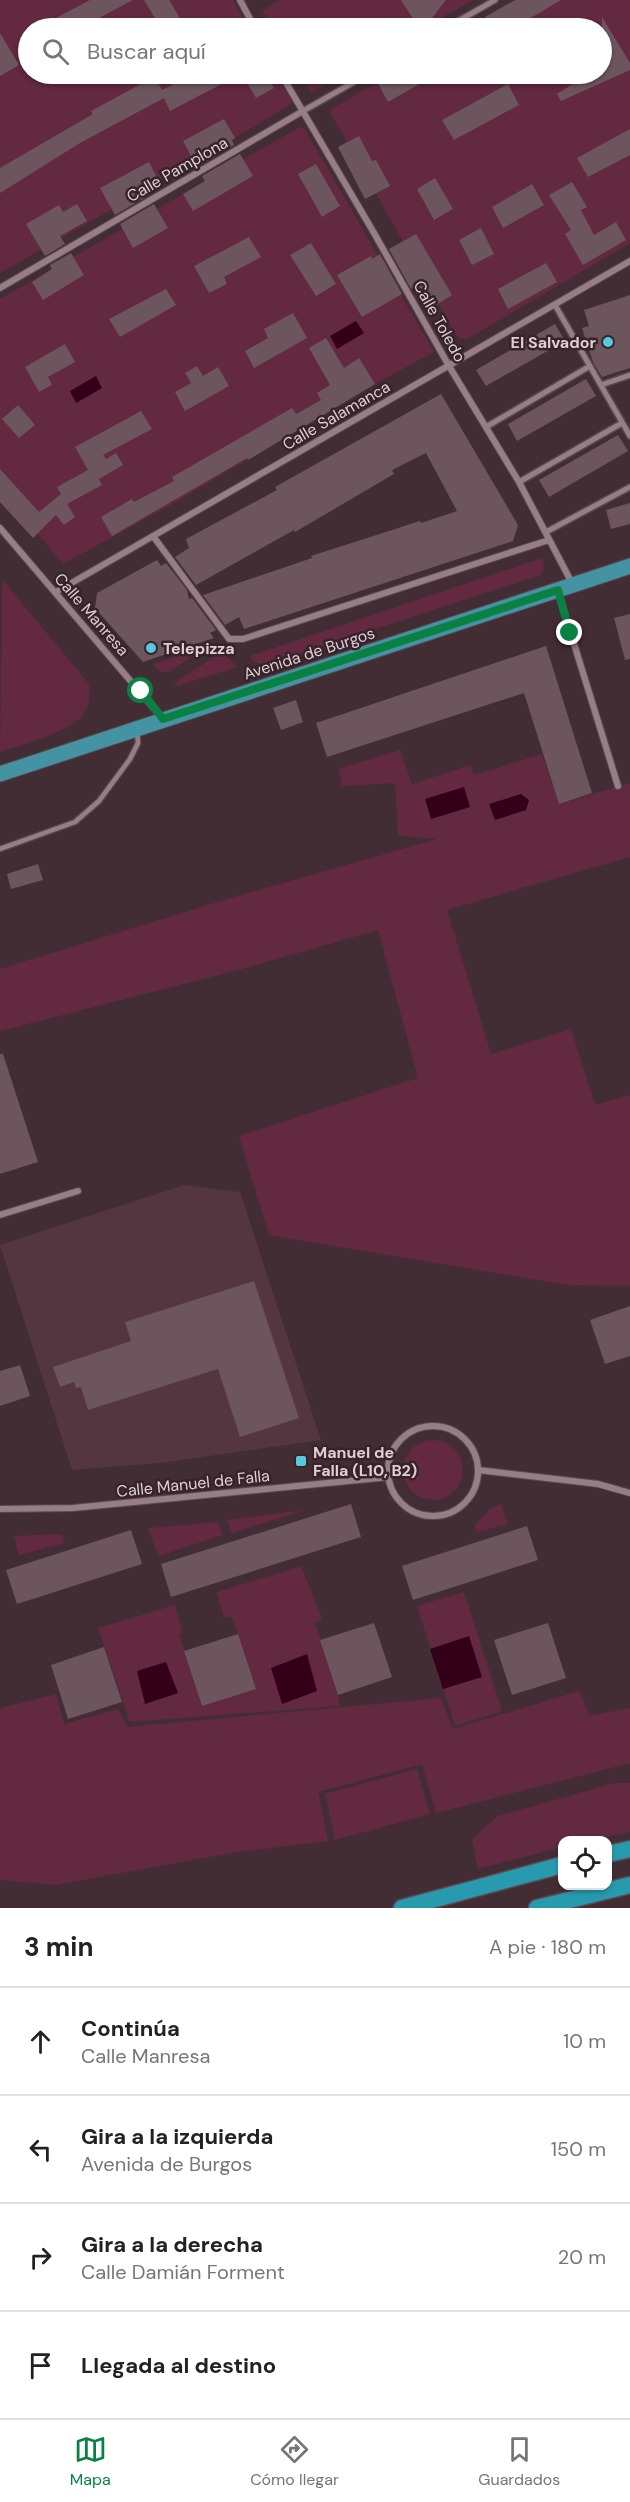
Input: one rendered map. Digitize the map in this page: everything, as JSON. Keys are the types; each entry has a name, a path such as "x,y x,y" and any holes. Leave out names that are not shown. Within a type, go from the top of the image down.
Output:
{"highway":[{"path":"612,1853 630,1849"},
{"path":"402,1908 558,1867"},
{"path":"537,1908 630,1885"}],"main road":[{"name":"Avenida de Burgos","path":"0,774 630,566"}],"street":[{"path":"240,0 250,18"},
{"path":"464,18 495,0"},
{"name":"Calle Toledo","path":"286,84 546,532 565,587 618,786"},
{"name":"Calle Pamplona","path":"0,288 350,84"},
{"name":"Calle Salamanca","path":"56,592 630,261"},
{"path":"555,305 630,436"},
{"path":"486,427 590,366"},
{"path":"601,385 630,375"},
{"path":"519,482 622,423"},
{"path":"546,532 630,488"},
{"name":"Calle Manresa","path":"0,528 163,719"},
{"path":"153,536 229,639 243,639 549,540"},
{"path":"0,1215 78,1191"},
{"path":"430,1426 445,1427 458,1433 469,1443 476,1456 478,1470 477,1483 471,1496 462,1506 437,1515 423,1514 400,1501 389,1477 389,1462 399,1443 416,1430 430,1426"},
{"path":"478,1470 598,1484 630,1493"},
{"name":"Calle Manuel de Falla","path":"0,1509 73,1508 389,1477"}],"lane":[{"path":"0,849 75,822 99,801 130,759 138,743 137,728"}],"shaded area":[{"path":"0,0 233,0 243,18 18,18 18,84 281,84 291,100 290,105 174,174 0,273"},
{"path":"280,0 473,0 441,18 267,18 262,10"},
{"path":"516,0 630,0 630,243 469,338 461,339 456,335 330,112 374,84 612,84 612,18 485,18"},
{"path":"305,84 327,84 311,93"},
{"path":"300,127 304,128 434,352 375,384 169,506 63,564 0,489 0,299"},
{"path":"356,321 364,333 337,349 330,336"},
{"path":"96,376 102,388 76,403 70,391"},
{"path":"543,558 544,570 541,575 261,666 255,663 250,656"},
{"path":"2,579 89,684 89,695 85,712 70,726 46,737 0,752"},
{"path":"208,646 169,672 160,672 153,664"},
{"path":"222,652 237,667 173,687 178,680"},
{"path":"400,750 412,784 471,765 474,775 542,754 559,804 630,783 630,857 447,910 491,1054 571,1029 595,1105 630,1095 630,1286 567,1285 269,1235 239,1136 418,1078 378,930 242,969 0,1031 0,969 224,900 437,839 398,836 395,783 342,786 338,769"},
{"path":"464,787 470,807 431,819 425,799"},
{"path":"521,794 529,800 526,810 495,820 489,804"},
{"path":"184,1185 240,1192 321,1440 160,1463 72,1470 0,1245"},
{"path":"433,1440 454,1449 463,1470 454,1491 433,1500 412,1491 403,1470 412,1449"},
{"path":"501,1504 508,1524 476,1532 475,1525 489,1510"},
{"path":"305,1510 232,1533 227,1520"},
{"path":"218,1522 223,1535 158,1556 148,1528"},
{"path":"62,1534 65,1543 19,1555 14,1536"},
{"path":"301,1566 322,1619 315,1623 338,1695 339,1706 130,1722 98,1628 175,1605 183,1633 179,1634 202,1706 238,1634 232,1617 224,1618 217,1592"},
{"path":"464,1592 502,1711 455,1726 417,1606"},
{"path":"469,1636 482,1677 443,1689 430,1649"},
{"path":"307,1654 317,1691 282,1704 271,1668"},
{"path":"166,1662 178,1693 145,1704 137,1671"},
{"path":"579,1691 590,1716 630,1708 630,1763 436,1813 422,1764 318,1792 328,1841 231,1853 55,1885 0,1880 0,1708 56,1694 64,1724 118,1709 127,1727 441,1698 453,1729"},
{"path":"417,1769 430,1814 335,1840 325,1794"},
{"path":"615,1783 630,1783 630,1832 610,1836 558,1836 558,1848 478,1869 472,1839 498,1816"}],"building":[{"path":"90,0 133,0 99,18 56,18"},
{"path":"144,0 169,0 180,18 155,18"},
{"path":"401,0 446,0 432,18 413,18"},
{"path":"515,0 561,0 531,18 485,17"},
{"path":"0,33 18,66 0,76"},
{"path":"612,33 630,63 630,70 612,78"},
{"path":"141,84 158,84 162,90 174,84 222,84 170,111 164,98 80,143 0,193 0,168 93,114 91,111"},
{"path":"248,84 271,84 274,88 256,98"},
{"path":"378,84 420,84 388,102"},
{"path":"508,84 519,105 454,140 442,120"},
{"path":"572,84 599,84 561,101 557,94"},
{"path":"224,119 235,138 232,140 234,145 197,167 183,141"},
{"path":"630,129 630,155 588,177 577,158"},
{"path":"359,136 372,161 376,160 390,186 365,199 338,147"},
{"path":"240,154 253,176 193,211 183,194 205,181 202,176"},
{"path":"149,162 160,183 146,190 149,195 115,215 100,188"},
{"path":"316,164 340,206 322,217 298,174"},
{"path":"435,178 453,209 434,220 417,189"},
{"path":"572,182 587,207 581,210 594,235 616,222 626,240 583,265 565,234 571,230 549,195"},
{"path":"532,184 544,205 503,228 492,207"},
{"path":"77,204 87,221 60,236 65,244 45,256 26,224 59,205 63,212"},
{"path":"154,204 168,228 133,248 120,224"},
{"path":"481,228 494,254 472,265 459,240"},
{"path":"416,234 452,295 432,308 418,285 411,289 389,249"},
{"path":"249,237 261,257 224,277 227,284 209,293 194,266"},
{"path":"311,243 336,284 316,296 290,255"},
{"path":"71,253 84,275 43,300 32,282 52,269 50,265"},
{"path":"380,254 402,294 362,317 337,275 371,256 372,259"},
{"path":"546,263 557,282 508,309 498,289"},
{"path":"166,289 176,305 120,337 109,319"},
{"name":"El Salvador","path":"630,295 630,368 602,377 593,362 582,328 589,326 584,310"},
{"path":"293,313 307,338 254,368 245,351 268,338 264,329"},
{"path":"555,324 565,341 486,386 476,370"},
{"path":"326,338 344,368 359,358 375,384 248,460 247,458 112,536 101,517 132,499 134,502 174,481 172,477 292,408 296,414 321,400 317,393 330,385 309,348"},
{"path":"65,344 75,362 48,377 52,385 39,392 25,367"},
{"path":"197,366 203,376 218,367 229,386 185,411 175,392 191,383 185,373"},
{"path":"586,379 596,396 517,441 508,424"},
{"path":"441,394 518,525 513,541 244,629 239,617 225,625 203,595 312,558 311,556 457,511 426,453 392,470 394,474 295,532 294,530 196,585 175,557 189,548 186,539 277,490 275,487"},
{"path":"18,405 35,425 19,438 2,419"},
{"path":"141,411 152,429 103,455 106,459 116,453 123,465 99,479 102,485 67,504 75,517 64,525 56,515 33,538 0,502 0,469 39,512 61,494 57,487 88,470 75,447"},
{"path":"618,435 628,451 549,497 539,480"},
{"path":"630,503 630,524 611,529 606,510"},
{"path":"157,560 161,566 166,563 187,590 189,599 192,598 216,630 210,633 214,638 143,662 95,608 97,593"},
{"path":"630,614 630,659 625,660 614,618"},
{"path":"546,646 592,793 559,804 524,693 327,757 316,723"},
{"path":"296,700 303,722 281,730 273,708"},
{"path":"38,864 43,880 11,889 7,874"},
{"path":"0,1054 3,1054 38,1162 0,1174"},
{"path":"254,1281 299,1418 240,1437 218,1369 88,1410 81,1387 76,1388 74,1382 60,1387 53,1367 131,1341 125,1322"},
{"path":"630,1306 630,1356 605,1364 590,1320"},
{"path":"20,1365 30,1396 0,1406 0,1371"},
{"path":"351,1504 361,1537 171,1597 161,1564"},
{"path":"527,1526 538,1560 413,1600 402,1566"},
{"path":"131,1530 142,1564 17,1604 6,1570"},
{"path":"374,1623 392,1677 338,1695 320,1640"},
{"path":"548,1623 566,1678 512,1695 494,1640"},
{"path":"238,1634 256,1689 202,1706 184,1651"},
{"path":"104,1647 122,1702 68,1719 51,1665"}],"place":[{"name":"El Salvador","path":"608,342"},
{"name":"Telepizza","path":"151,648"},
{"name":"Manuel de Falla (L10, B2)","path":"301,1461"}],"route":[{"path":"141,691 163,719 558,590 570,633"}]}
